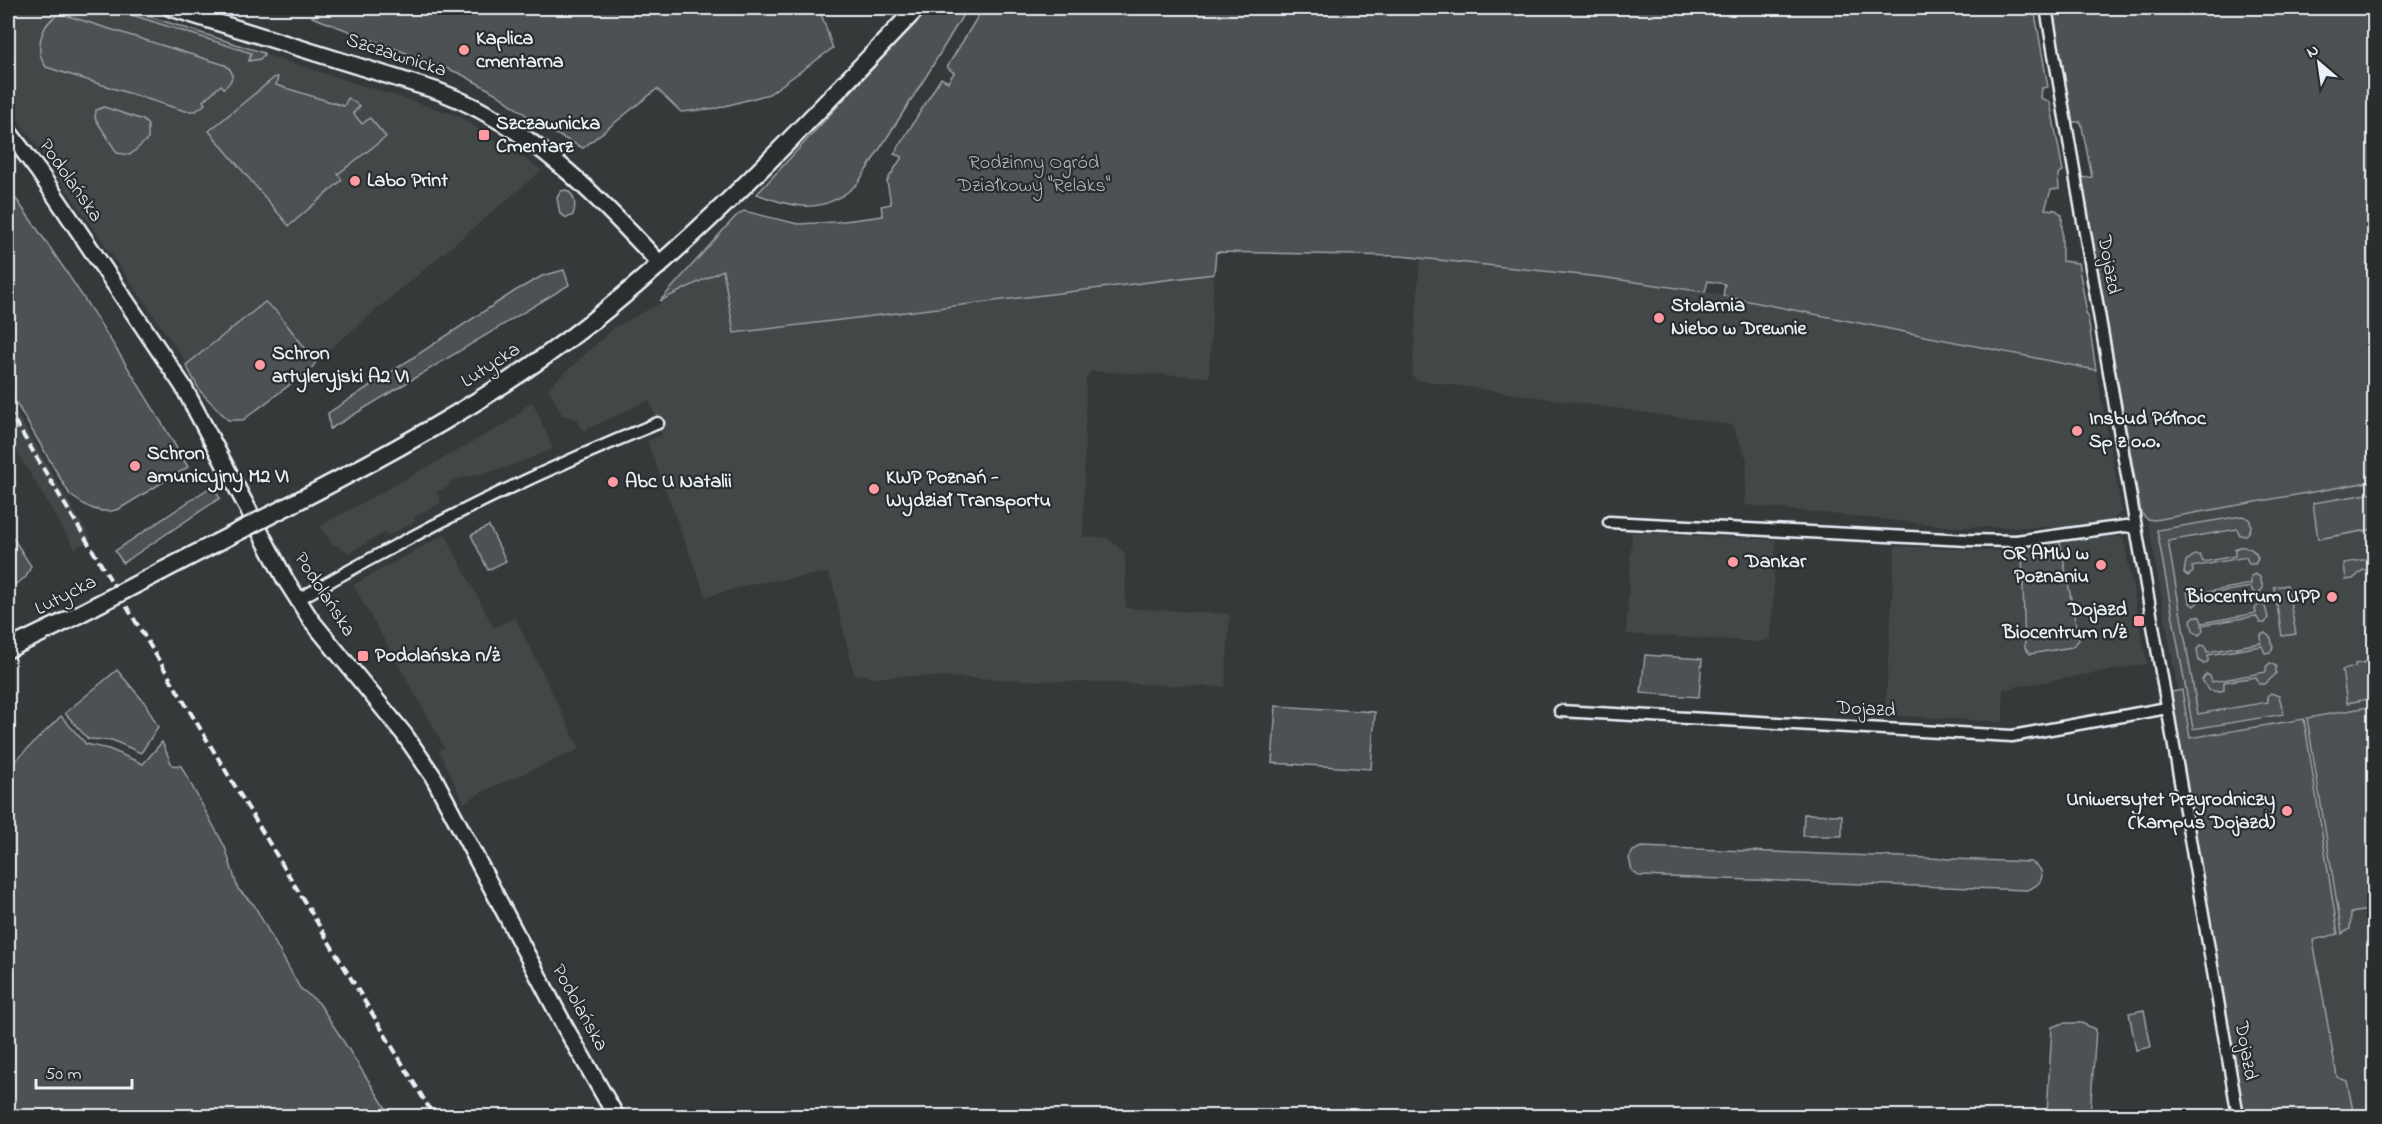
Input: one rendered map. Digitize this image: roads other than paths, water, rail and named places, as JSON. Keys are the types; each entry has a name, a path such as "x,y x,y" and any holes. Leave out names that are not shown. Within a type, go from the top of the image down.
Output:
{"main road":[{"name":"Lutycka","path":"8,649 379,459 526,369 589,324 661,265 763,167 917,8"}],"street":[{"name":"Szczawnicka","path":"171,8 438,92 480,110 502,123 568,171 592,192 661,265"},
{"name":"Dojazd","path":"2046,8 2238,1116"},
{"name":"Podolańska","path":"8,131 39,172 188,395 298,600 328,643 404,734 433,776 565,1027 616,1116"},
{"path":"298,600 483,499 571,458 658,423"},
{"path":"1610,522 2016,541 2126,526 2135,528"},
{"name":"Dojazd","path":"1560,711 2012,736 2167,708"}],"railway":[{"path":"8,410 434,1116"}],"place":[{"name":"Kaplica cmentarna","path":"464,50"},
{"name":"Szczawnicka Cmentarz","path":"484,135"},
{"name":"Labo Print","path":"355,181"},
{"name":"Stolarnia Niebo w Drewnie","path":"1659,318"},
{"name":"Schron artyleryjski A2 VI","path":"260,365"},
{"name":"Insbud Północ Sp z o.o.","path":"2077,431"},
{"name":"Schron amunicyjny M2 VI","path":"135,466"},
{"name":"Abc U Natalii","path":"613,482"},
{"name":"KWP Poznań - Wydział Transportu","path":"874,489"},
{"name":"Dankar","path":"1733,562"},
{"name":"OR AMW w Poznaniu","path":"2101,565"},
{"name":"Biocentrum UPP","path":"2332,597"},
{"name":"Dojazd Biocentrum n/ż","path":"2139,621"},
{"name":"Podolańska n/ż","path":"363,656"},
{"name":"Uniwersytet Przyrodniczy (Kampus Dojazd)","path":"2287,811"}],"park label":[{"name":"Rodzinny Ogród Działkowy \"Relaks\"","path":"1034,174"}]}
